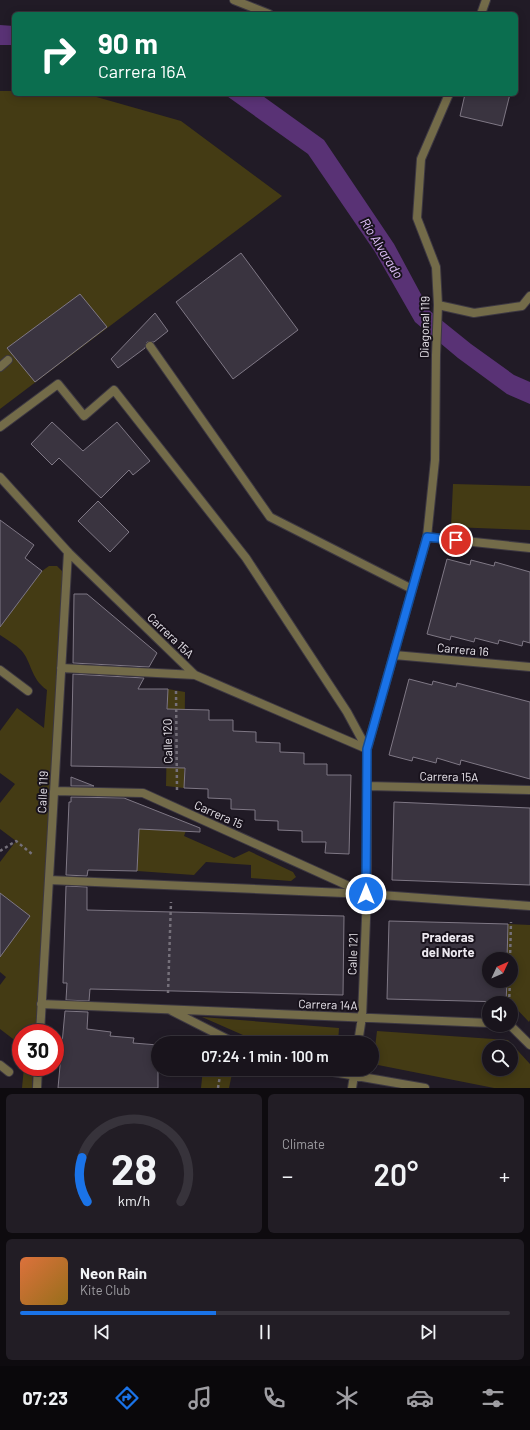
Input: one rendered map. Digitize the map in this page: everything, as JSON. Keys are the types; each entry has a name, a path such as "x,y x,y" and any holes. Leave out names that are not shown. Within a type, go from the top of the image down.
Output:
{"street":[{"path":"234,0 264,12"},
{"path":"482,12 486,0"},
{"name":"Diagonal 119","path":"427,537 435,460 438,309 436,268 417,218 421,159 448,96"},
{"path":"438,309 474,312 522,306 530,296"},
{"path":"150,346 270,517 412,590"},
{"path":"0,367 8,360"},
{"path":"0,427 58,384 84,416 114,390 246,558 347,712 367,749"},
{"name":"Carrera 15A","path":"0,477 68,552 195,675 367,749"},
{"path":"427,537 530,548"},
{"name":"Calle 121","path":"359,1036 362,1017 366,894 367,749 427,537"},
{"name":"Calle 119","path":"40,1024 68,552"},
{"name":"Carrera 16","path":"394,655 530,667"},
{"path":"61,668 195,675"},
{"path":"0,670 28,691"},
{"name":"Carrera 15A","path":"367,786 530,790"},
{"name":"Carrera 15","path":"54,791 143,793 366,894"},
{"name":"Carrera 15","path":"49,880 366,894 530,906"},
{"name":"Carrera 14A","path":"41,1004 482,1023"},
{"name":"Carrera 14A","path":"167,1009 221,1036"},
{"path":"517,1032 530,1045"},
{"path":"0,1065 9,1072"},
{"path":"37,1088 38,1076"},
{"path":"352,1088 354,1076"},
{"path":"372,1076 425,1088"}],"path":[{"name":"Calle 120","path":"176,674 177,808"},
{"path":"0,851 16,841 49,867"},
{"path":"167,1009 172,885"},
{"path":"510,952 511,905"},
{"path":"218,1088 220,1076"}],"shaded area":[{"path":"0,91 12,91 12,96 93,96 181,121 282,196 0,409"},
{"path":"453,484 530,486 530,530 451,527"},
{"path":"49,566 57,566 63,572 37,1024 12,1024 12,1038 0,1029 0,985 6,977 0,972 0,862 16,841 0,829 0,803 15,784 0,773 0,731 17,708 44,728 47,690 37,680 21,650 0,635 0,627 42,571"},
{"path":"168,689 185,692 184,788 166,786"},
{"path":"188,825 184,836 234,858 249,851 293,872 296,877 291,881 251,878 251,865 206,862 194,875 137,871 139,829 162,830"},
{"path":"508,924 530,925 529,1022 518,1010 518,996 506,996 507,988 518,988 518,952 507,952"},
{"path":"202,1017 339,1028 338,1036 245,1036"},
{"path":"377,1031 508,1040 482,1040 482,1076 518,1076 518,1051 530,1064 530,1088 494,1088 379,1065 379,1036 376,1036"},
{"path":"23,1076 33,1076 32,1088 22,1088"},
{"path":"202,1076 232,1076 229,1088 201,1088"}],"water":[{"path":"0,25 12,26 12,45 0,45"},
{"name":"Río Alvarado","path":"227,96 263,96 324,140 394,244 430,311 471,344 514,375 530,382 530,404 507,394 458,358 415,322 375,252 308,154"}],"building":[{"path":"465,96 510,96 502,126 460,116"},
{"path":"241,253 298,330 233,379 176,302"},
{"path":"80,294 107,327 35,382 7,348"},
{"path":"155,313 168,331 154,342 147,342 145,348 118,368 111,359"},
{"path":"52,422 83,451 117,422 150,461 133,475 129,470 101,498 59,458 52,465 31,444"},
{"path":"98,501 129,532 110,552 78,521"},
{"path":"0,520 34,545 25,558 42,571 0,627"},
{"path":"447,559 470,565 471,560 494,566 495,562 530,572 530,643 523,641 522,646 499,640 498,644 475,638 474,642 451,636 450,640 427,634"},
{"path":"74,594 87,594 157,653 149,667 73,663"},
{"path":"73,674 144,678 138,689 168,689 167,709 209,710 209,720 233,720 233,731 256,732 256,742 280,743 280,752 304,753 304,764 327,764 327,775 351,775 349,854 325,853 326,842 302,842 302,831 278,830 278,821 255,820 255,810 231,809 231,799 208,798 208,789 184,788 185,768 71,766"},
{"path":"409,679 432,685 433,681 456,687 457,683 530,702 530,779 461,760 460,765 437,758 436,763 413,757 412,761 389,755"},
{"path":"71,777 94,786 71,786"},
{"path":"71,797 124,798 200,828 200,832 139,829 137,871 88,870 87,876 66,875 69,802 71,802"},
{"path":"394,802 530,808 530,885 392,880"},
{"path":"66,886 87,887 87,910 344,916 343,995 90,989 89,1001 66,1000 67,983 63,983"},
{"path":"0,893 30,916 0,957"},
{"path":"389,921 508,924 507,952 482,952 482,988 507,988 506,996 482,996 482,1001 387,999"},
{"path":"65,1011 88,1012 87,1029 111,1032 110,1036 134,1038 133,1043 151,1044 151,1076 158,1076 158,1088 58,1088 59,1076 64,1076"}],"district":[{"name":"Praderas del Norte","path":"448,944"}],"route":[{"path":"366,894 367,749 427,537 456,540"}]}
